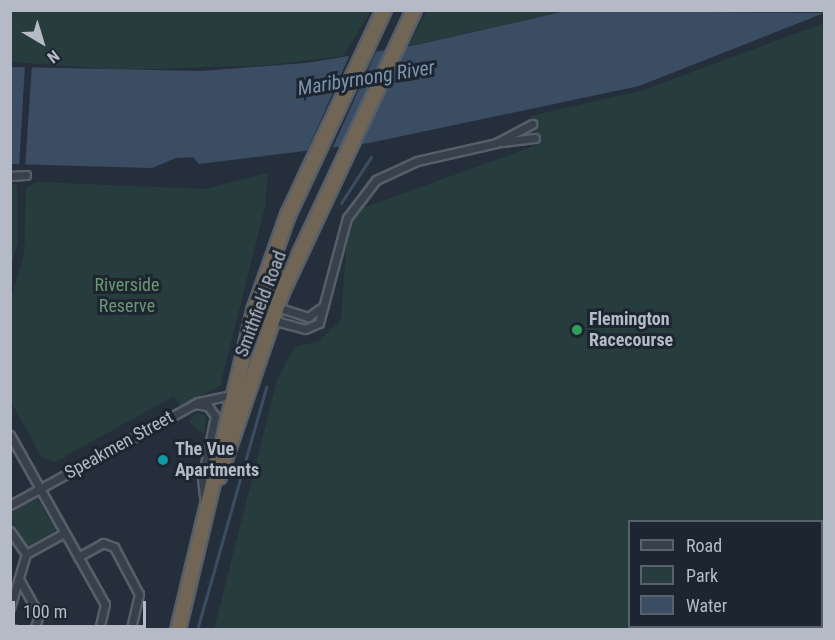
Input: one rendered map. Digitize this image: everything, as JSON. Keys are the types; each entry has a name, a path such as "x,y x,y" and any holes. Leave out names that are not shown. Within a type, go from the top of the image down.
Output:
{"highway":[{"name":"Smithfield Road","path":"178,630 206,516 230,395 255,308 310,168 384,10"},
{"name":"Smithfield Road","path":"206,516 274,313 341,162 414,10"},
{"path":"255,308 274,313"},
{"path":"230,395 245,399"}],"street":[{"path":"493,144 532,124"},
{"path":"274,313 314,327 329,292 347,218 372,184 417,161 493,144 535,138"},
{"path":"10,176 26,176"},
{"path":"274,313 312,316 329,292"},
{"name":"Speakmen Street","path":"10,505 193,404 230,395"},
{"path":"193,404 208,406 215,416 202,479 206,516"},
{"path":"10,435 105,604 99,630"},
{"path":"10,531 26,554"},
{"path":"10,608 16,580 26,554 64,533"},
{"path":"78,557 103,543 114,547 139,594 130,630"},
{"path":"16,580 39,615 34,630"},
{"path":"10,628 16,630"}],"green space":[{"path":"10,11 371,11 343,56 271,65 124,70 11,62"},
{"path":"427,11 566,11 408,46"},
{"name":"Flemington Racecourse","path":"824,23 824,629 214,630 277,380 294,347 319,341 341,320 348,225 360,209 537,145 530,116 644,90"},
{"name":"Riverside Reserve","path":"268,173 265,207 220,386 180,406 174,396 55,462 42,458 11,402 11,298 24,256 26,188 36,182 205,189"},
{"path":"11,184 17,184 18,243 11,265"},
{"path":"197,412 206,416 204,435 189,422"},
{"path":"37,498 56,530 25,548 10,513"}],"water":[{"name":"Maribyrnong River","path":"566,11 824,13 639,86 369,143 199,164 193,157 176,158 152,168 11,164 11,67 201,71 306,63 416,45"}],"pier":[{"path":"378,47 332,149 306,153 352,50"},
{"path":"25,65 32,65 25,168 19,168"}],"waterway":[{"path":"341,203 371,157"},
{"path":"197,630 266,387"}],"place":[{"name":"Flemington Racecourse","path":"577,330"},
{"name":"The Vue Apartments","path":"163,460"}]}
